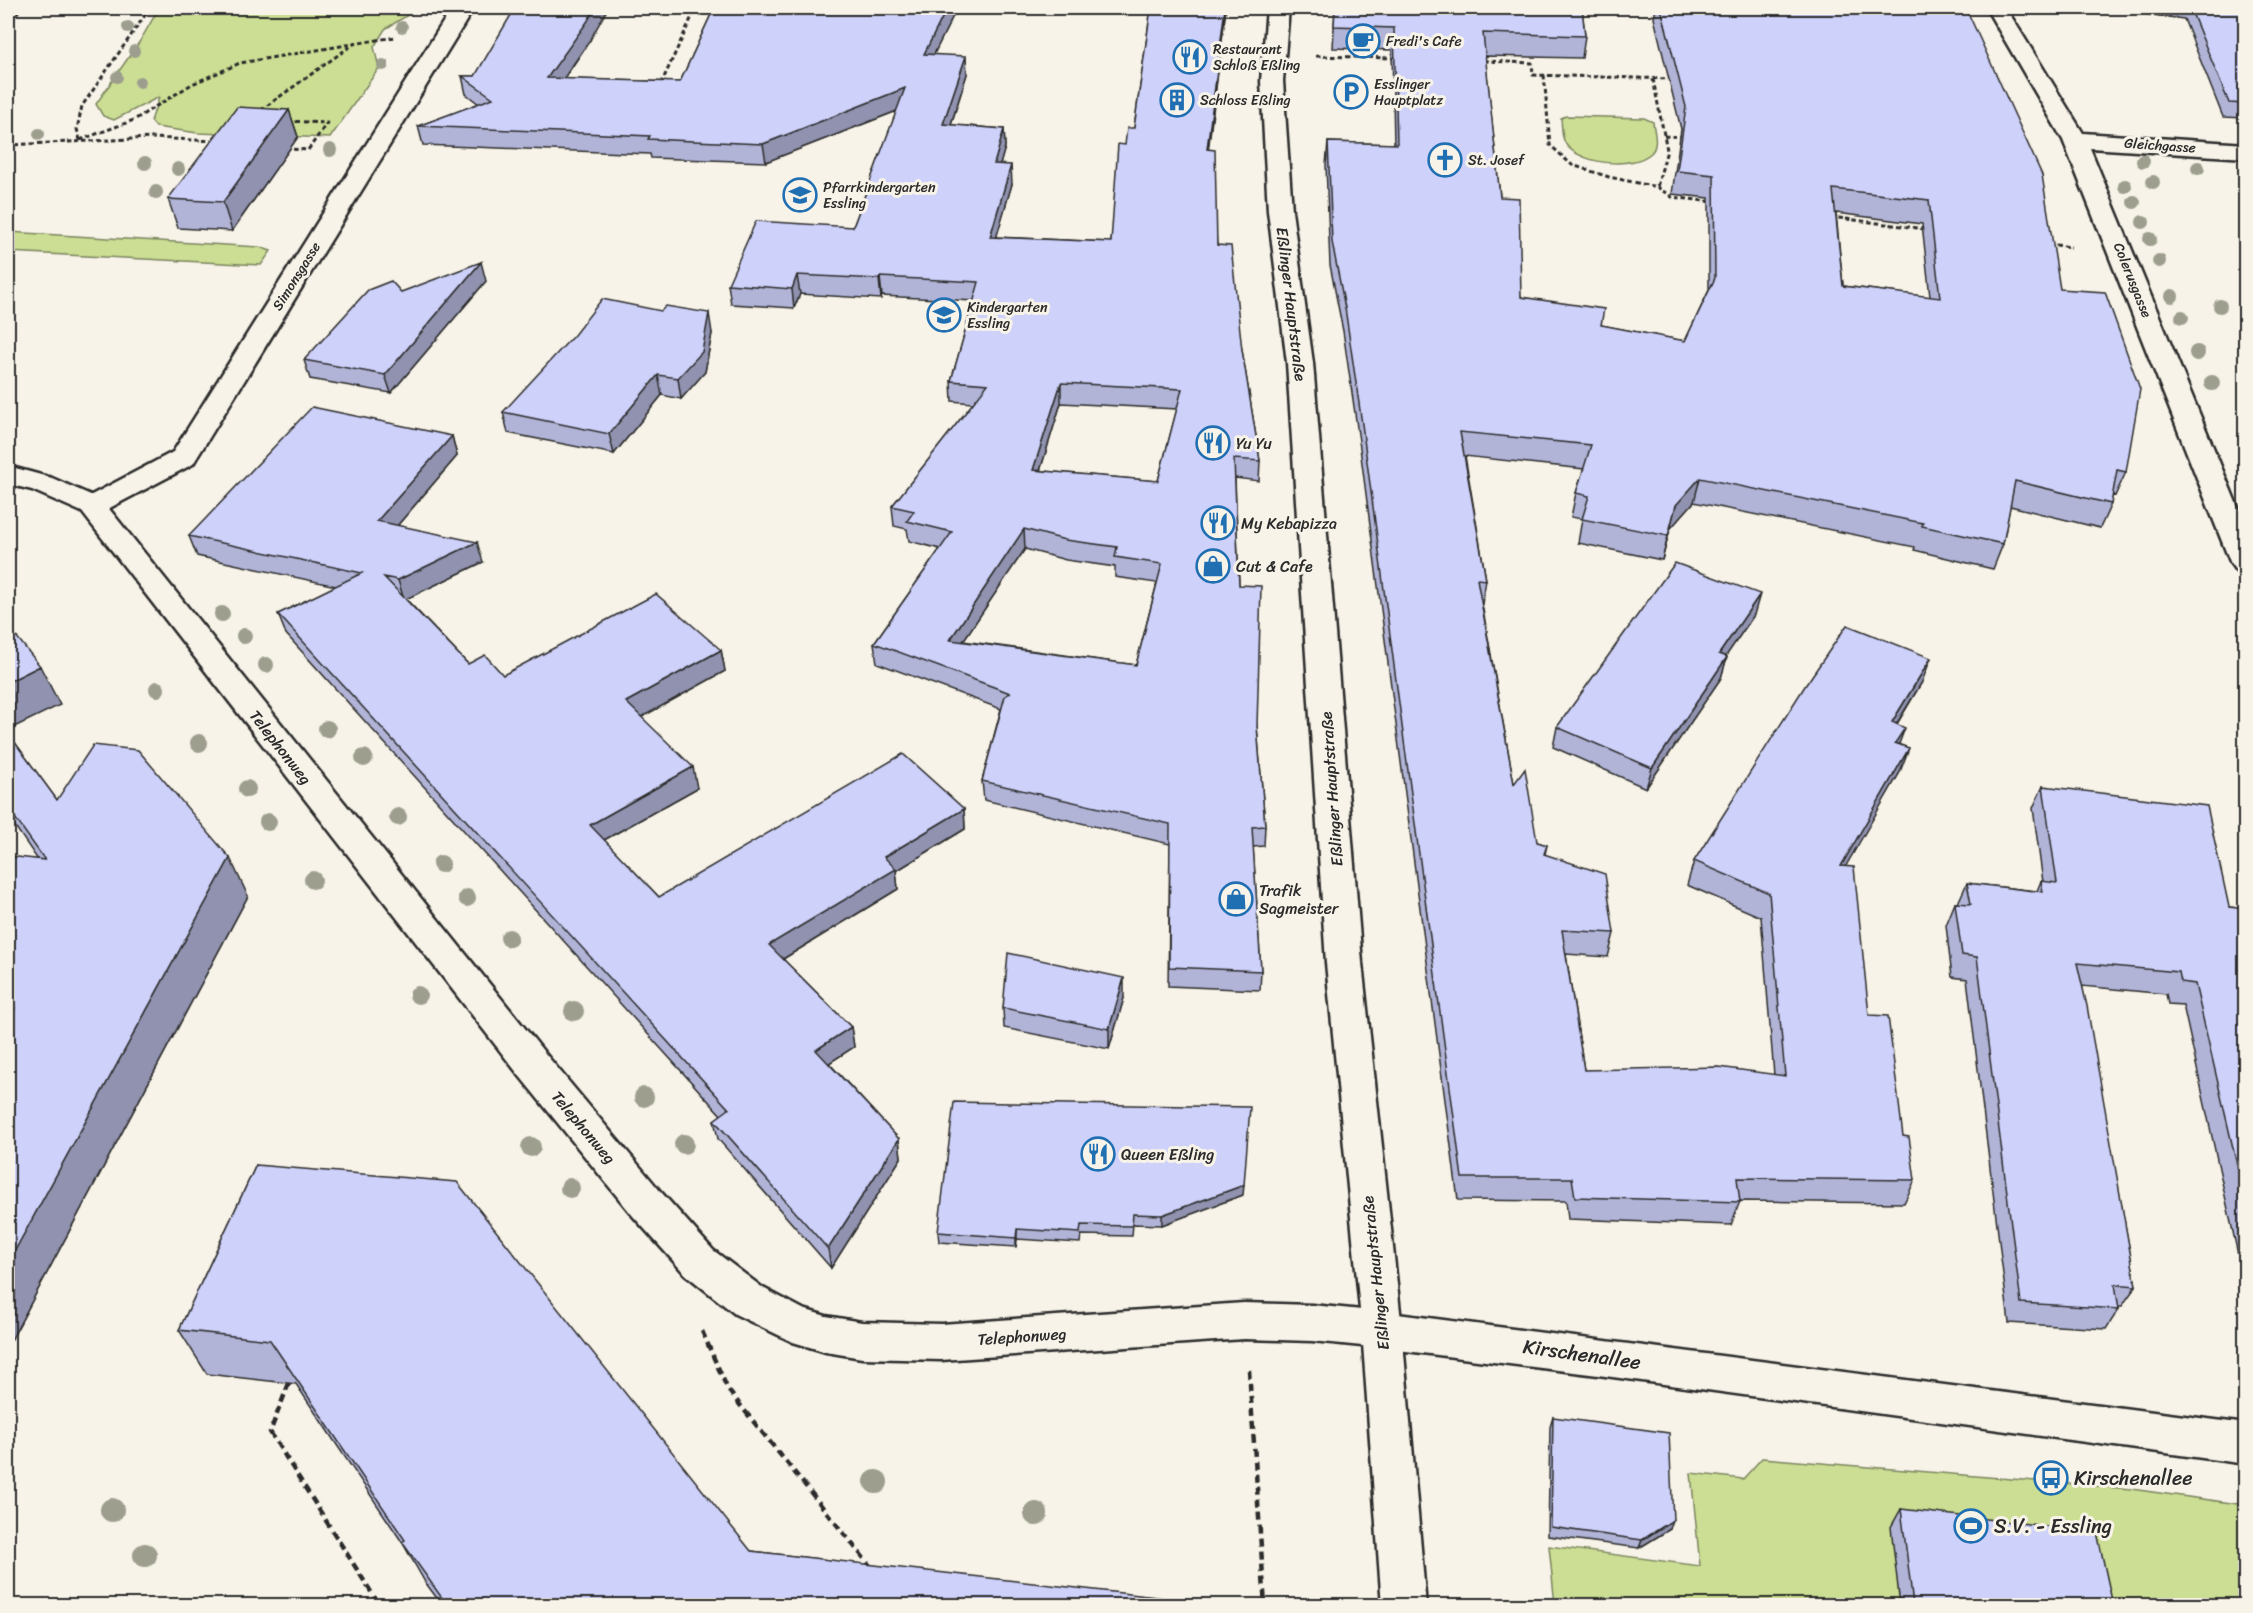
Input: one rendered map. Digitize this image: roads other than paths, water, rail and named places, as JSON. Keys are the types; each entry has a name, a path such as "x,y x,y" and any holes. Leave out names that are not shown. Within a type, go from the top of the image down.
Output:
{"street":[{"name":"Simonsgasse","path":"92,506 183,458 463,8"},
{"name":"Eßlinger Hauptstraße","path":"1278,8 1272,81 1280,211 1300,363 1344,963 1382,1330 1404,1605"},
{"name":"Colerusgasse","path":"1996,8 2075,140 2246,564"},
{"name":"Gleichgasse","path":"2075,140 2246,151"},
{"name":"Telephonweg","path":"8,475 42,484 92,506 531,1063 632,1186 699,1262 749,1301 794,1324 826,1335 862,1340 941,1342 1245,1321 1312,1323 1382,1330"},
{"name":"Kirschenallee","path":"1382,1330 1566,1352 2040,1418 2246,1444"}],"place":[{"name":"Fredi's Cafe","path":"1363,41"},
{"name":"Restaurant Schloß Eßling","path":"1190,57"},
{"name":"Esslinger Hauptplatz","path":"1351,92"},
{"name":"Schloss Eßling","path":"1177,100"},
{"name":"St. Josef","path":"1445,160"},
{"name":"Pfarrkindergarten Essling","path":"800,195"},
{"name":"Kindergarten Essling","path":"944,315"},
{"name":"Yu Yu","path":"1213,443"},
{"name":"My Kebapizza","path":"1218,523"},
{"name":"Cut & Cafe","path":"1213,566"},
{"name":"Trafik Sagmeister","path":"1236,899"},
{"name":"Queen Eßling","path":"1098,1154"},
{"name":"Kirschenallee","path":"2051,1478"},
{"name":"S.V. - Essling","path":"1971,1526"}]}
